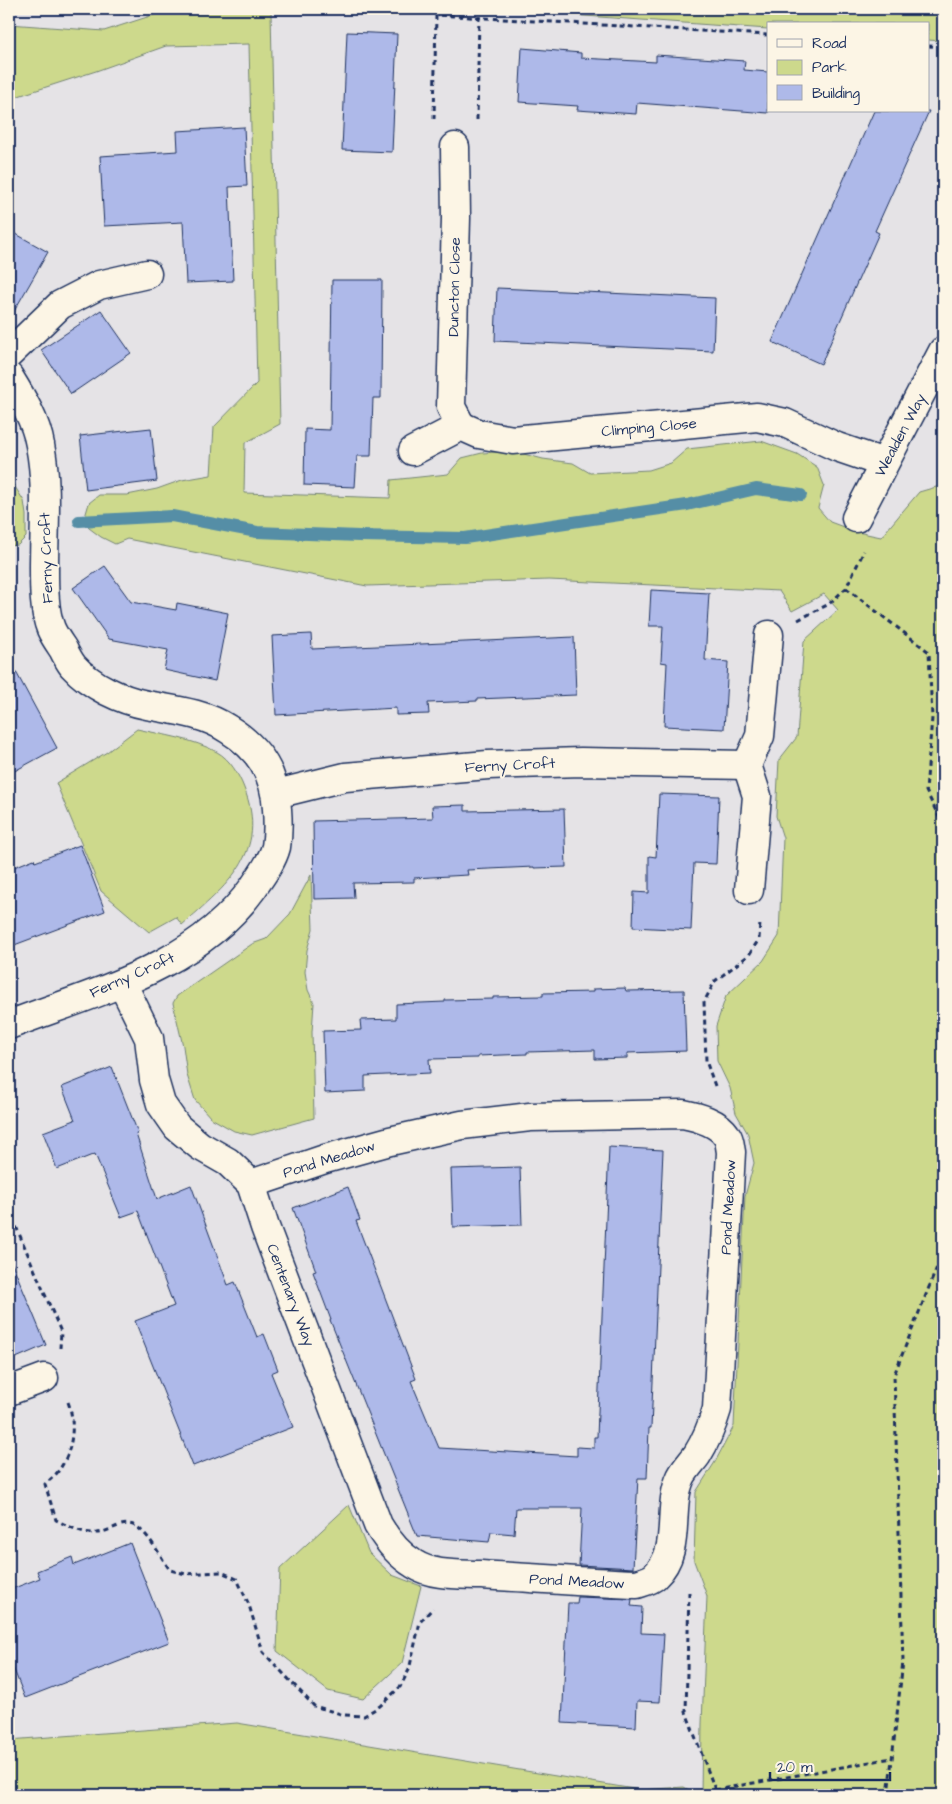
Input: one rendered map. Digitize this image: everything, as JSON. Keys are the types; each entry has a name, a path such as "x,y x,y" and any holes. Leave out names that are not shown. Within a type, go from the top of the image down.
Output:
{"street":[{"name":"Duncton Close","path":"455,146 456,204 451,407 461,426"},
{"path":"9,354 60,305 99,285 147,274"},
{"name":"Wealden Way","path":"856,518 943,351"},
{"name":"Ferny Croft","path":"9,377 25,402 40,444 45,488 44,592 51,629 73,665 104,691 143,705 189,712 226,727 252,746 268,769 276,794 278,822 276,848 263,874 244,900 218,926 190,948 155,968 9,1025"},
{"name":"Climping Close","path":"461,426 478,434 513,440 757,417 784,423 837,447 884,463"},
{"path":"413,451 461,426"},
{"path":"749,890 757,796 747,765 760,736 769,635"},
{"name":"Ferny Croft","path":"276,794 345,777 488,765 581,762 747,765"},
{"name":"Centenary Way","path":"122,982 149,1038 154,1080 161,1104 177,1127 200,1146 228,1162 251,1184 265,1227 378,1525 386,1538 415,1565 430,1571 475,1575"},
{"name":"Pond Meadow","path":"251,1184 325,1158 390,1141 462,1126 530,1117 683,1114 699,1117 714,1124 728,1136 731,1152 717,1409 711,1431 681,1476 675,1495 671,1550 665,1563 654,1577 638,1584 475,1575"},
{"path":"9,1391 44,1378"}],"path":[{"path":"479,16 477,144 455,146 434,143 436,15 479,16 767,35"},
{"path":"930,46 943,47"},
{"path":"769,635 829,604 846,588 867,545"},
{"path":"846,588 930,652 932,718 926,791 943,825"},
{"path":"714,1124 716,1092 706,1061 704,1002 715,981 749,956 760,939 761,914 749,890"},
{"path":"9,1210 61,1332 60,1352"},
{"path":"888,1795 903,1661 894,1375 943,1252"},
{"path":"68,1401 71,1410 72,1429 69,1450 59,1470 45,1484 56,1520 75,1530 96,1534 125,1524 135,1526 146,1536 170,1570 186,1574 221,1572 237,1579 250,1605 263,1652 314,1706 344,1714 364,1716 380,1706 400,1687 409,1670 420,1622 432,1608 458,1593 475,1575"},
{"path":"665,1563 689,1583 686,1712 718,1795"},
{"path":"716,1790 892,1758"}],"green space":[{"path":"172,9 277,9 271,13 280,424 245,443 244,493 390,498 391,480 448,474 462,458 482,453 512,451 543,459 573,463 590,473 649,470 671,463 687,449 761,441 797,454 817,467 824,485 818,508 830,522 857,532 881,537 919,492 943,485 943,1795 701,1795 707,1596 694,1561 696,1492 734,1426 745,1196 754,1163 748,1134 736,1113 730,1088 717,1061 716,1026 726,996 763,961 779,936 783,838 776,816 779,760 797,737 804,641 838,610 824,594 792,611 779,591 549,580 367,586 127,539 115,544 89,528 85,517 89,503 99,495 127,495 157,489 182,480 211,475 214,427 257,383 249,44 166,46 9,99 9,24 104,31"},
{"path":"572,9 943,9 943,41 930,40 930,22 767,22 767,29 571,15"},
{"path":"9,454 10,479 24,501 26,537 18,545 9,546"},
{"path":"137,729 188,741 222,755 240,778 251,811 251,831 247,850 228,882 182,925 176,917 149,932 101,891 56,783 107,752"},
{"path":"311,875 313,929 307,950 305,972 308,990 314,1003 312,1032 314,1118 252,1135 234,1131 211,1118 195,1100 187,1075 183,1046 173,1003 177,996 252,944 266,939 290,914"},
{"path":"349,1505 369,1553 392,1575 421,1586 402,1663 363,1699 328,1691 277,1651 280,1569"},
{"path":"237,1723 640,1790 684,1787 697,1795 9,1795 9,1740"}],"building":[{"path":"347,32 397,34 392,152 342,150"},
{"path":"522,48 581,53 581,58 656,62 656,55 745,61 744,70 767,72 768,113 637,103 636,114 577,110 578,106 519,102"},
{"path":"874,112 929,112 875,231 879,233 821,364 772,342"},
{"path":"244,127 247,186 229,187 233,281 186,283 183,222 104,226 100,156 178,151 177,131"},
{"path":"9,230 48,252 9,320"},
{"path":"332,280 382,280 381,398 373,398 371,456 357,456 355,487 304,485 305,429 330,430"},
{"path":"497,288 715,298 713,351 495,341"},
{"path":"101,310 131,353 71,394 41,350"},
{"path":"151,428 157,481 86,490 80,436"},
{"path":"105,566 131,602 176,610 177,603 228,613 215,681 164,670 168,650 109,639 73,588"},
{"path":"651,590 709,593 705,660 728,662 724,729 664,726 667,663 661,662 663,626 649,626"},
{"path":"311,634 312,649 574,637 576,695 428,703 429,714 396,715 396,708 276,715 272,636"},
{"path":"9,659 57,748 9,774"},
{"path":"659,794 719,796 716,864 694,863 691,930 633,927 634,892 649,893 649,856 656,857"},
{"path":"465,805 465,811 564,809 566,867 467,870 468,875 414,878 414,882 353,883 354,898 314,899 313,821 433,818 432,806"},
{"path":"80,845 105,911 9,947 9,869 34,859 35,862"},
{"path":"625,988 626,991 684,990 686,1051 627,1053 627,1058 595,1059 595,1050 527,1052 527,1054 478,1056 478,1058 429,1059 430,1073 365,1076 365,1091 325,1093 323,1031 361,1030 360,1020 396,1019 396,1004 493,999 493,997 543,996 543,993 593,992 593,989"},
{"path":"112,1067 138,1133 136,1134 157,1199 191,1185 228,1285 235,1282 257,1337 264,1334 278,1370 271,1373 293,1427 193,1466 135,1321 174,1306 138,1211 121,1217 95,1154 57,1169 43,1132 75,1120 62,1087"},
{"path":"609,1147 663,1150 651,1428 649,1428 647,1478 638,1478 633,1568 579,1565 582,1508 516,1508 514,1534 491,1532 489,1542 417,1536 330,1320 313,1272 316,1271 293,1208 348,1187 360,1220 356,1221 416,1379 411,1381 439,1448 577,1456 577,1447 594,1448 594,1437 597,1437"},
{"path":"520,1167 522,1225 453,1227 451,1169"},
{"path":"9,1256 46,1345 9,1361"},
{"path":"130,1543 169,1642 25,1698 9,1657 9,1590 40,1578 37,1571 72,1557 74,1565"},
{"path":"578,1597 632,1599 631,1606 642,1607 641,1633 664,1634 660,1702 637,1701 636,1727 562,1723 568,1603 577,1603"}],"waterway":[{"path":"79,521 172,516 257,532 465,538 687,505 756,489 801,495"}]}
